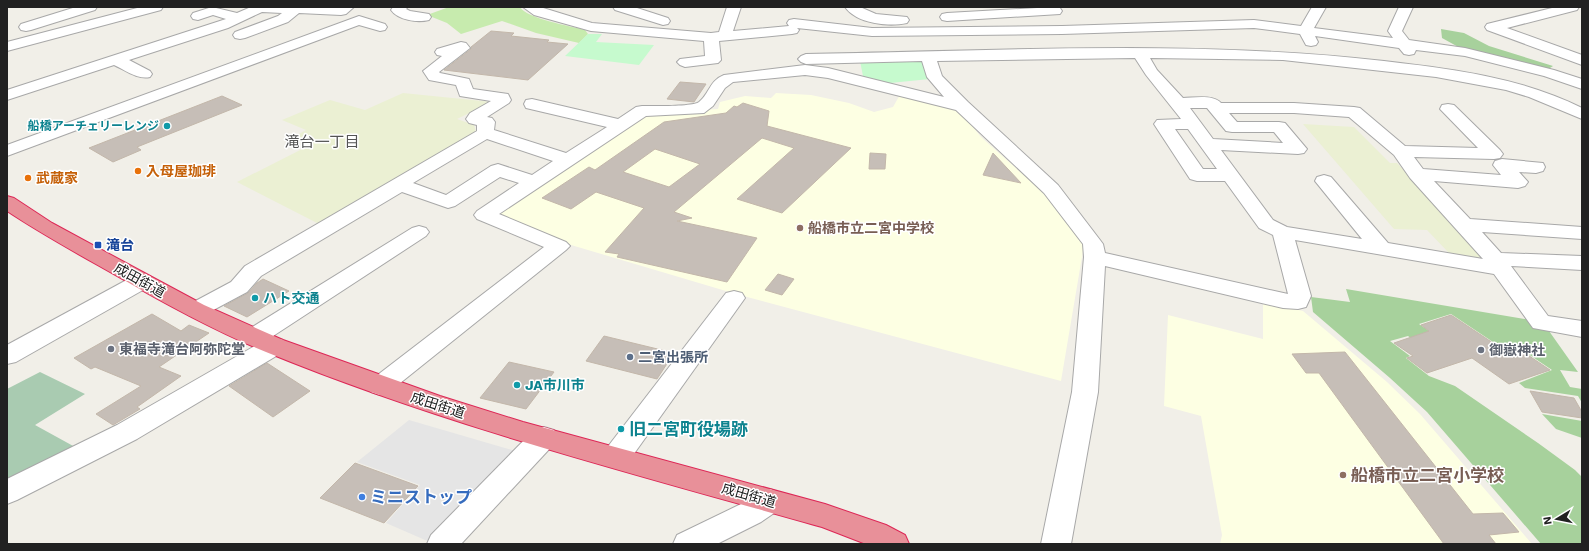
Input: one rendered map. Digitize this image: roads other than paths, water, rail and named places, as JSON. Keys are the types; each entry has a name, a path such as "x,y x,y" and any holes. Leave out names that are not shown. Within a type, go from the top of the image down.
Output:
{"highway":[{"name":"成田街道","path":"7,202 45,227 142,281 196,310 264,342 380,386 431,403 544,437 825,516 878,541"}],"street":[{"path":"7,34 90,7"},
{"path":"7,47 156,7"},
{"path":"7,95 240,18 261,8 341,11 347,7"},
{"path":"401,7 398,10 406,14 424,17"},
{"path":"530,7 540,12 591,27 663,22"},
{"path":"620,7 663,22 718,36 797,37 872,32 1062,30 1254,24 1465,52 1549,73 1582,84"},
{"path":"685,62 714,60 718,36 734,7"},
{"path":"852,7 859,13 885,20 1055,9 1062,30 1075,53"},
{"path":"1406,7 1395,31 1422,70"},
{"path":"1579,57 1492,27 1572,7 1582,10"},
{"path":"1314,8 1305,31 1320,59"},
{"path":"240,35 283,19 297,9"},
{"path":"798,9 797,37 806,65"},
{"path":"198,16 212,11 240,18"},
{"path":"7,152 359,20 380,27"},
{"path":"753,46 797,37"},
{"path":"442,52 461,46 463,48 431,71 435,77 464,82 466,93 502,98 503,100 475,119 486,122 485,133"},
{"path":"101,47 144,74"},
{"path":"380,386 559,246 484,215 642,111 698,109 704,106 721,81 726,79 806,65 928,57 1075,53 1283,56 1422,70 1492,80 1529,91 1582,114"},
{"path":"1140,54 1151,72 1178,103 1266,224 1282,232 1381,248 1498,263 1582,263"},
{"path":"928,57 935,77 962,106 1051,189 1093,244 1095,257 1085,392 1056,544"},
{"path":"806,65 828,73 962,106"},
{"path":"1178,103 1212,103 1232,127 1279,127 1298,149 1207,144"},
{"path":"532,104 622,125"},
{"path":"1216,108 1294,108 1354,112 1400,151 1417,174 1498,263 1541,323 1582,329"},
{"path":"1400,151 1494,154 1448,109"},
{"path":"1193,124 1164,124 1197,175 1230,175"},
{"path":"196,310 239,287 253,271 485,133 568,160"},
{"path":"1417,174 1518,182 1502,165 1536,167"},
{"path":"399,184 448,202 498,170 535,182"},
{"path":"1324,180 1381,248"},
{"path":"1464,225 1582,233"},
{"path":"7,492 127,432 264,342 419,232"},
{"path":"1095,257 1283,301 1298,302 1300,296 1282,232"},
{"path":"7,356 142,281"},
{"path":"616,457 734,298"},
{"path":"442,544 544,437"},
{"path":"688,544 750,513 770,501"}],"place":[{"name":"船橋アーチェリーレンジ","path":"167,126"},
{"name":"入母屋珈琲","path":"138,171"},
{"name":"武蔵家","path":"28,178"},
{"name":"船橋市立二宮中学校","path":"800,228"},
{"name":"滝台","path":"98,245"},
{"name":"ハト交通","path":"255,298"},
{"name":"東福寺滝台阿弥陀堂","path":"111,349"},
{"name":"御嶽神社","path":"1481,350"},
{"name":"二宮出張所","path":"630,357"},
{"name":"JA市川市","path":"517,385"},
{"name":"旧二宮町役場跡","path":"621,429"},
{"name":"船橋市立二宮小学校","path":"1343,475"},
{"name":"ミニストップ","path":"362,497"}],"district":[{"name":"滝台一丁目","path":"322,142"}]}
